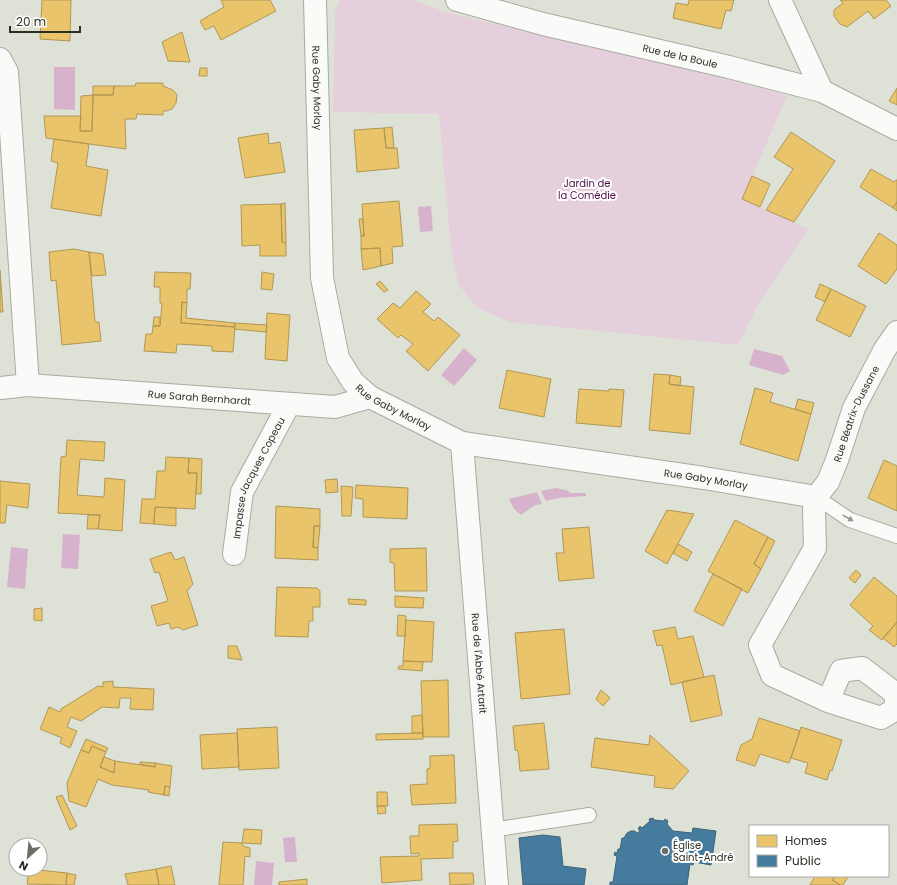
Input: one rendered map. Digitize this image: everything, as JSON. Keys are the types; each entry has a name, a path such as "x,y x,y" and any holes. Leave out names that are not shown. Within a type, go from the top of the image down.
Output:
{"street":[{"name":"Rue Gaby Morlay","path":"315,0 322,278 338,358 353,382 370,397 462,443 704,478 816,497"},
{"name":"Rue de la Boule","path":"457,0 543,24 729,67 822,91 897,129"},
{"path":"780,0 822,91"},
{"path":"0,59 6,72 28,385"},
{"name":"Rue Béatrix-Dussane","path":"816,497 828,482 854,408 885,349 897,332"},
{"name":"Rue Sarah Bernhardt","path":"0,388 28,385 335,407 370,397"},
{"name":"Impasse Jacques Copeau","path":"234,554 242,492 289,404"},
{"name":"Rue de l'Abbé Artarit","path":"462,443 497,885"},
{"path":"816,497 814,510 815,548 760,645 772,675 828,701"}],"lane":[{"path":"816,497 850,520 897,536"},
{"path":"492,830 589,815"}],"green space":[{"name":"Jardin de la Comédie","path":"341,0 413,0 445,12 728,79 787,96 742,199 808,229 758,305 738,345 509,322 476,307 459,285 451,250 439,114 333,112 335,10"}],"shaded area":[{"path":"54,67 75,67 75,110 54,109"},
{"path":"431,206 433,231 420,232 418,207"},
{"path":"464,348 477,360 454,386 441,375"},
{"path":"754,349 782,356 790,371 783,375 749,365"},
{"path":"555,488 566,490 571,493 586,493 586,496 558,498 546,501 541,491"},
{"path":"537,492 542,504 535,505 521,515 514,509 509,499"},
{"path":"63,534 80,535 78,569 61,568"},
{"path":"11,547 28,549 25,589 7,587"},
{"path":"295,837 297,862 285,862 283,838"},
{"path":"256,861 274,863 272,885 254,885"}],"building: Homes":[{"path":"42,0 71,0 70,41 40,39"},
{"path":"221,0 270,0 276,11 221,40 214,26 205,30 200,21 224,7"},
{"path":"689,0 734,0 731,11 726,10 721,29 673,18 676,3 688,5"},
{"path":"840,0 886,0 891,6 874,19 868,11 847,27 840,24 834,16 834,10 843,3"},
{"path":"182,32 190,62 168,61 162,42"},
{"path":"200,68 207,68 207,76 199,76"},
{"path":"136,83 163,83 163,86 173,90 177,95 176,103 172,109 163,111 163,115 137,114 136,119 125,119 126,149 46,138 44,116 81,116 80,131 92,131 93,95 113,95 114,86 135,86"},
{"path":"93,86 114,86 113,95 93,95"},
{"path":"897,88 897,105 889,101"},
{"path":"93,95 92,131 80,131 81,96"},
{"path":"392,127 394,148 386,148 384,128"},
{"path":"384,128 386,148 397,148 399,168 357,172 354,130"},
{"path":"791,132 835,161 794,222 766,210 793,169 774,157"},
{"path":"268,133 269,144 280,142 285,172 245,178 238,138"},
{"path":"54,139 89,144 86,166 108,170 101,216 51,208 58,163 51,161"},
{"path":"871,169 894,182 897,180 897,202 893,208 860,187"},
{"path":"752,176 770,184 760,207 742,199"},
{"path":"399,201 403,246 392,247 393,263 381,266 380,248 361,249 361,236 364,236 362,204"},
{"path":"897,202 897,211 893,208"},
{"path":"285,203 286,243 282,242 281,204"},
{"path":"281,204 282,242 286,243 286,256 260,256 260,245 242,246 241,205"},
{"path":"359,219 363,219 364,236 361,236"},
{"path":"879,233 897,245 897,269 886,284 858,266"},
{"path":"380,248 381,266 363,270 361,249"},
{"path":"74,249 89,252 95,322 99,322 101,341 62,345 56,280 51,281 49,252"},
{"path":"89,252 103,254 106,275 92,276"},
{"path":"0,270 3,312 0,312"},
{"path":"155,272 191,273 190,289 187,289 187,303 182,302 181,323 235,327 233,352 212,351 212,346 177,344 176,353 144,351 146,334 152,334 153,326 160,326 162,303 160,303 160,287 154,287"},
{"path":"262,272 274,274 272,290 261,289"},
{"path":"380,281 388,290 384,292 376,284"},
{"path":"820,284 831,289 825,302 815,297"},
{"path":"831,289 866,306 850,337 816,320"},
{"path":"416,291 431,304 423,312 434,321 438,317 460,335 428,371 406,351 413,344 401,335 398,338 377,319 393,303 400,308"},
{"path":"182,302 187,303 186,318 235,323 235,327 181,323"},
{"path":"267,313 290,315 287,361 265,359"},
{"path":"154,317 160,317 160,326 153,326"},
{"path":"235,323 267,325 266,332 234,329"},
{"path":"507,370 551,379 544,417 499,408"},
{"path":"654,374 670,375 669,384 694,387 690,434 649,430"},
{"path":"670,375 681,377 680,386 669,384"},
{"path":"755,388 773,393 770,402 811,414 798,461 740,444"},
{"path":"579,389 609,391 609,389 624,390 621,427 576,423"},
{"path":"798,399 814,403 811,414 795,409"},
{"path":"67,440 105,442 104,461 80,459 77,495 104,497 105,478 125,480 122,531 98,529 100,515 58,513 61,457 66,456"},
{"path":"166,457 189,458 188,473 197,473 195,509 155,507 154,524 140,523 142,499 155,499 157,471 165,471"},
{"path":"189,458 202,459 201,494 196,494 197,473 188,473"},
{"path":"884,460 897,466 897,511 868,498"},
{"path":"337,479 338,492 326,493 325,480"},
{"path":"0,481 30,484 28,508 7,505 5,523 0,523"},
{"path":"356,485 408,488 407,519 363,517 363,499 355,498"},
{"path":"341,486 353,487 351,516 342,516"},
{"path":"276,506 320,509 320,526 314,526 313,547 318,548 318,560 275,558"},
{"path":"155,507 176,508 176,526 154,524"},
{"path":"667,510 694,514 667,564 645,551"},
{"path":"88,515 100,515 98,529 87,529"},
{"path":"735,520 768,537 754,564 761,569 748,593 708,571"},
{"path":"314,526 320,526 318,548 313,547"},
{"path":"589,527 594,578 559,581 556,553 564,553 562,529"},
{"path":"768,537 775,541 761,569 754,564"},
{"path":"678,544 692,552 687,561 673,553"},
{"path":"426,548 427,591 395,591 394,563 390,562 390,549"},
{"path":"171,552 175,560 184,557 193,584 187,591 198,625 183,630 178,627 171,629 169,623 157,626 151,606 168,601 159,572 155,573 150,559"},
{"path":"856,570 861,575 855,583 849,578"},
{"path":"713,574 742,589 723,626 694,611"},
{"path":"874,577 897,596 897,622 882,640 869,630 873,626 850,605"},
{"path":"277,587 317,588 320,591 320,607 313,607 313,621 309,621 308,637 275,636"},
{"path":"395,596 424,598 423,608 395,607"},
{"path":"348,599 366,600 366,605 349,604"},
{"path":"42,608 42,621 34,620 34,609"},
{"path":"398,615 406,616 405,636 397,636"},
{"path":"406,620 434,622 432,662 403,661"},
{"path":"897,622 897,644 894,647 883,638"},
{"path":"675,627 678,639 693,636 704,677 671,685 662,645 657,646 653,631"},
{"path":"564,629 570,694 521,699 515,633"},
{"path":"228,646 237,646 242,660 228,658"},
{"path":"403,661 423,662 422,671 398,669 399,666 403,666"},
{"path":"714,675 722,715 691,722 682,682"},
{"path":"448,680 449,737 423,737 421,681"},
{"path":"113,681 113,687 154,689 153,710 130,709 131,698 120,698 119,708 102,707 81,721 71,717 67,727 77,731 70,748 60,743 62,738 40,729 49,707 60,712 61,709 98,686 103,687 103,682"},
{"path":"601,690 610,698 603,706 596,699"},
{"path":"422,715 423,733 412,733 412,716"},
{"path":"759,718 800,731 789,763 760,754 755,766 736,760 741,745 752,739"},
{"path":"544,723 549,769 520,771 518,751 515,750 513,726"},
{"path":"277,727 279,768 239,770 237,729"},
{"path":"801,727 842,740 832,771 830,770 827,780 805,773 808,763 791,758"},
{"path":"237,733 239,767 202,769 200,735"},
{"path":"423,733 423,739 376,740 376,734"},
{"path":"650,735 689,771 673,789 654,787 655,776 591,767 595,738 649,745"},
{"path":"86,739 108,748 106,752 92,746 89,753 81,750"},
{"path":"92,746 106,752 100,767 114,773 115,761 155,767 155,763 172,766 170,787 165,786 164,795 148,792 149,790 112,785 98,779 86,807 69,801 67,783 81,750 89,753"},
{"path":"454,755 456,803 412,805 410,785 427,784 427,769 430,768 430,756"},
{"path":"104,757 115,761 114,773 100,767"},
{"path":"140,762 155,763 155,767 140,764"},
{"path":"165,786 170,787 169,796 164,795"},
{"path":"377,792 387,792 388,806 377,806"},
{"path":"62,795 77,826 70,830 56,797"},
{"path":"377,806 385,806 386,813 378,814"},
{"path":"457,824 458,841 453,842 453,858 421,859 422,880 382,883 380,857 419,856 419,853 411,854 410,836 419,836 419,825"},
{"path":"244,829 262,830 261,844 242,843"},
{"path":"223,842 242,843 243,846 250,848 250,857 245,856 243,885 219,885"},
{"path":"171,866 175,885 159,885 156,869"},
{"path":"156,869 159,885 128,885 125,874"},
{"path":"48,871 67,873 66,885 27,884 28,877 48,877"},
{"path":"67,873 76,875 74,885 66,885"},
{"path":"449,873 473,873 474,884 450,885"},
{"path":"814,877 834,877 832,880 840,885 810,885"},
{"path":"834,877 848,877 843,885 840,885 832,880"},
{"path":"307,879 307,885 279,885 279,882"}],"building: Public":[{"name":"Église Saint-André","path":"653,818 654,820 664,821 665,819 668,821 667,824 673,831 692,833 693,828 716,831 711,865 694,862 693,865 690,864 687,885 610,885 610,882 613,882 617,856 614,855 615,852 617,853 618,849 620,849 622,838 624,838 627,833 631,831 638,833 640,826 642,828 650,821 649,819"},
{"path":"543,835 560,837 563,866 586,869 584,885 523,885 519,838"}],"place":[{"name":"Église Saint-André","path":"665,851"}]}
